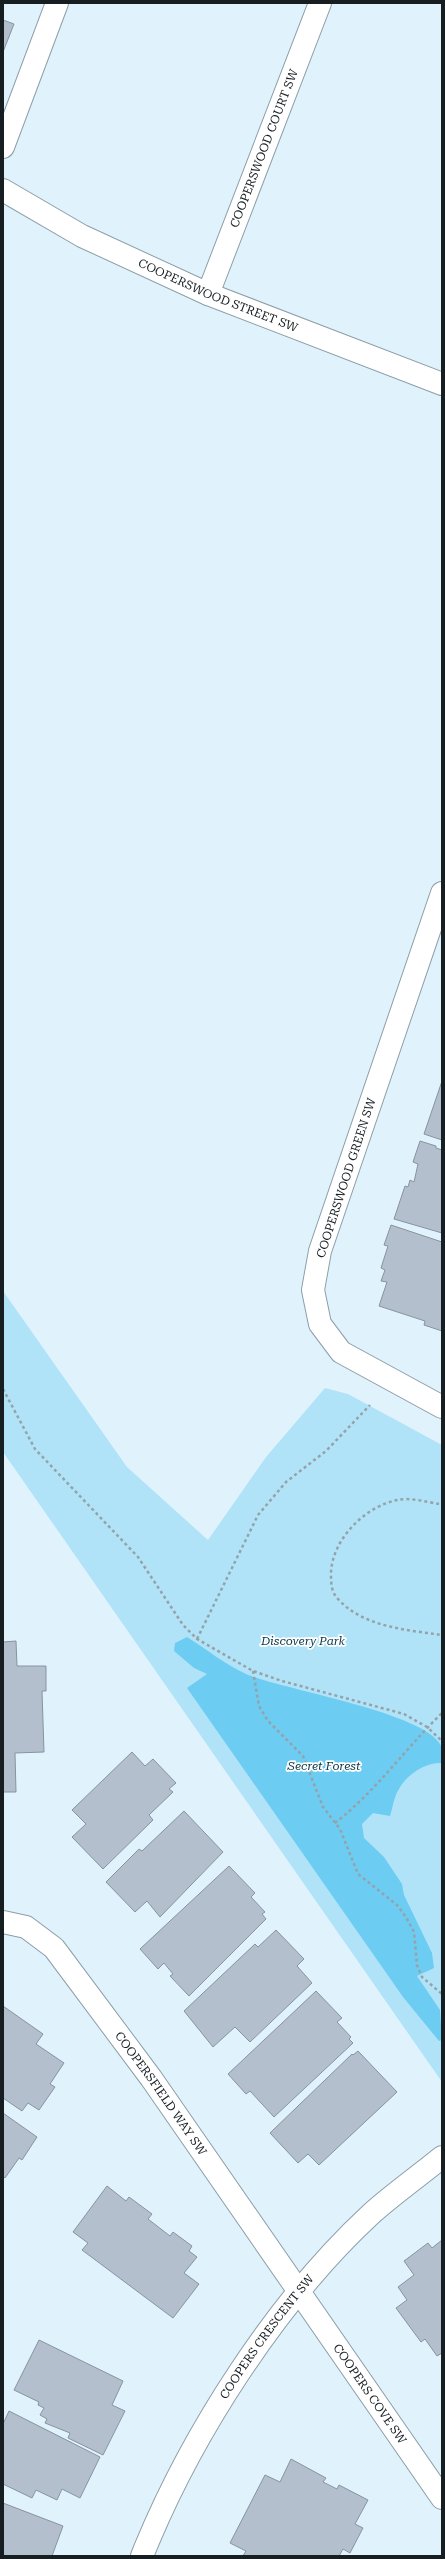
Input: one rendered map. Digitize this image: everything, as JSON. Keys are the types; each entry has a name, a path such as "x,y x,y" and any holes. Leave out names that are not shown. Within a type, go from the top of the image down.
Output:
{"street":[{"path":"3,147 57,3"},
{"name":"COOPERSWOOD COURT SW","path":"208,294 320,3"},
{"name":"COOPERSWOOD STREET SW","path":"3,190 82,236 208,294 442,384"},
{"name":"COOPERSWOOD GREEN SW","path":"442,893 320,1252 313,1290 320,1324 341,1352 442,1407"},
{"name":"COOPERSFIELD WAY SW","path":"3,1922 26,1927 54,1948 151,2078 299,2290"},
{"name":"COOPERS CRESCENT SW","path":"142,2556 158,2517 219,2404 299,2290 372,2214 442,2157"},
{"name":"COOPERS COVE SW","path":"299,2290 442,2498"}],"path":[{"path":"197,1639 258,1515 286,1482 326,1451 393,1380"},
{"path":"3,1389 35,1449 138,1557 183,1625 197,1639 253,1671 282,1681 404,1714 427,1727 442,1741"},
{"path":"440,1504 398,1500 374,1509 344,1536 337,1548 331,1559 331,1586 337,1598 347,1607 366,1618 382,1624 442,1635"},
{"path":"253,1671 259,1706 279,1735 297,1748 303,1756 323,1807 340,1828 358,1874 397,1905 406,1917 414,1932 417,1965 422,1977 442,1994"},
{"path":"335,1823 356,1807 427,1727 442,1713"}],"green space":[{"name":"Discovery Park","path":"3,1291 127,1467 208,1540 266,1457 325,1388 348,1394 442,1445 442,2082 3,1452"},
{"name":"Secret Forest","path":"187,1637 224,1662 246,1674 385,1713 412,1724 432,1735 442,1748 442,1763 436,1763 423,1767 407,1778 402,1784 397,1792 390,1816 373,1813 362,1824 364,1838 384,1857 402,1884 404,1895 432,1953 434,1968 417,1976 440,2010 442,2040 439,2041 403,1997 187,1688 207,1674 194,1668 174,1651 175,1643"}],"building":[{"path":"3,20 14,24 3,52"},
{"path":"442,1081 442,1140 424,1134"},
{"path":"420,1141 436,1146 436,1148 442,1150 442,1233 394,1219 405,1186 408,1187 410,1180 414,1182 418,1164 413,1162"},
{"path":"391,1225 442,1242 442,1331 424,1325 425,1321 379,1306 387,1282 381,1281 385,1270 381,1268 388,1246 384,1245"},
{"path":"16,1641 17,1666 46,1666 46,1691 42,1691 44,1752 15,1753 16,1792 3,1792 3,1642"},
{"path":"132,1752 145,1766 153,1759 176,1783 169,1789 173,1792 149,1815 153,1820 103,1869 72,1837 86,1824 72,1810"},
{"path":"184,1811 223,1852 160,1917 147,1901 135,1912 106,1882 139,1849 142,1851"},
{"path":"229,1866 255,1893 251,1897 265,1912 262,1914 266,1919 189,1996 170,1976 173,1974 164,1963 158,1969 140,1949"},
{"path":"276,1930 304,1959 297,1966 312,1983 250,2042 235,2027 213,2047 184,2011 255,1944 258,1947"},
{"path":"316,1991 342,2018 337,2022 351,2037 349,2039 353,2043 274,2117 250,2091 246,2094 228,2074"},
{"path":"3,2006 43,2034 36,2044 64,2063 50,2084 55,2087 39,2110 28,2103 22,2111 3,2098"},
{"path":"358,2051 397,2092 319,2165 308,2154 298,2163 270,2133 352,2054 353,2055"},
{"path":"3,2113 37,2137 22,2160 19,2158 5,2178 3,2176"},
{"path":"107,2186 126,2201 129,2197 152,2214 148,2219 170,2236 173,2232 192,2246 189,2251 197,2257 184,2273 199,2284 173,2318 82,2250 88,2243 73,2232"},
{"path":"442,2240 442,2353 437,2356 425,2339 421,2342 396,2308 407,2300 398,2287 414,2275 404,2261 428,2243 432,2248"},
{"path":"39,2340 123,2381 112,2405 125,2411 103,2455 68,2438 70,2433 45,2423 47,2419 40,2415 44,2408 38,2405 39,2402 14,2390"},
{"path":"9,2411 100,2457 80,2498 62,2489 57,2500 36,2490 32,2498 3,2484 3,2424"},
{"path":"291,2459 326,2478 323,2482 337,2489 339,2485 368,2500 355,2524 363,2528 350,2553 343,2549 339,2556 243,2556 246,2551 230,2543 265,2475 280,2482"},
{"path":"3,2503 63,2526 52,2556 3,2556"}]}
